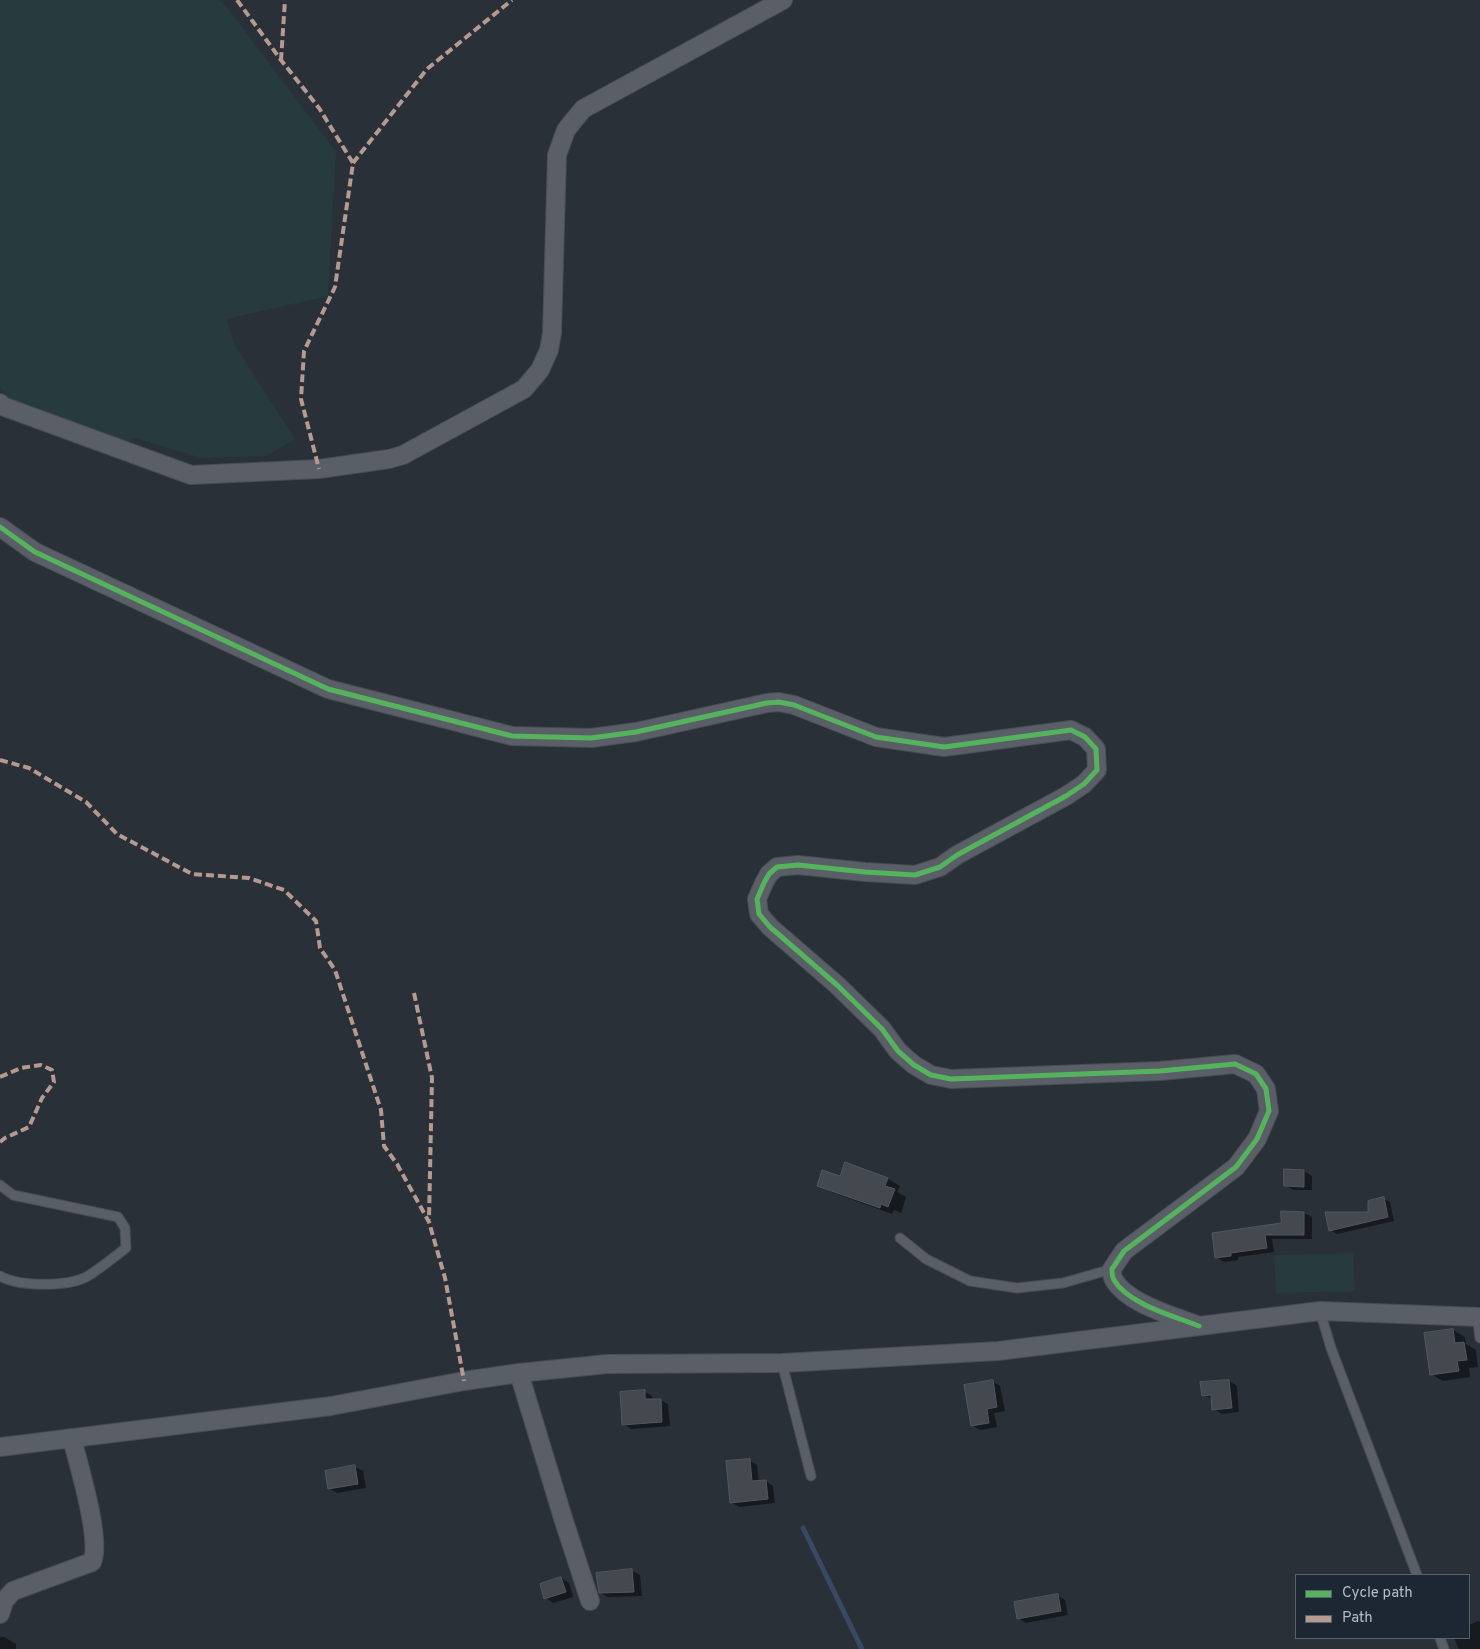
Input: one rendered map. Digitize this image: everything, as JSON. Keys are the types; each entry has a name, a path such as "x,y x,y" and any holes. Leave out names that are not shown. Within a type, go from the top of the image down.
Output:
{"street":[{"path":"0,403 2,406 191,475 319,468 389,459 404,455 524,390 540,370 549,350 552,333 557,155 566,130 583,109 783,0"},
{"path":"0,527 34,552 328,689 512,736 591,738 636,732 779,702 794,705 876,737 944,747 1070,730 1086,737 1096,749 1097,770 1084,784 940,867 915,875 798,865 777,867 769,874 757,898 759,914 770,927 882,1029 898,1051 914,1065 932,1075 951,1079 1160,1071 1235,1064 1256,1074 1266,1089 1269,1111 1252,1146 1236,1167 1124,1251 1112,1269 1113,1279 1125,1292 1152,1307 1199,1326"},
{"path":"0,1447 331,1406 464,1381 607,1364 782,1363 998,1351 1320,1311 1478,1317"},
{"path":"519,1373 562,1518 590,1601"},
{"path":"0,1614 4,1601 13,1591 92,1562 95,1556 94,1534 72,1438"}],"lane":[{"path":"0,1185 13,1195 118,1217 125,1228 126,1248 87,1277 54,1284 8,1280 0,1276"},
{"path":"900,1238 926,1259 970,1281 1017,1288 1063,1283 1112,1269"},
{"path":"1320,1311 1331,1348 1417,1574"},
{"path":"1478,1317 1480,1338"},
{"path":"782,1363 811,1476"}],"green space":[{"path":"0,0 219,0 230,11 336,152 328,296 227,319 234,344 295,439 266,456 202,458 134,438 128,443 14,403 0,387"},
{"path":"1353,1253 1355,1291 1276,1293 1274,1255"}],"building":[{"path":"845,1162 888,1178 885,1186 895,1189 888,1207 881,1204 880,1208 817,1186 822,1170 840,1176"},
{"path":"1284,1169 1304,1170 1304,1187 1284,1186"},
{"path":"1384,1197 1388,1217 1329,1231 1325,1212 1368,1212 1368,1201"},
{"path":"1281,1211 1304,1212 1304,1235 1265,1235 1267,1248 1231,1253 1231,1256 1215,1258 1212,1233 1281,1223"},
{"path":"1453,1329 1455,1343 1464,1342 1467,1360 1457,1361 1459,1371 1430,1375 1424,1333"},
{"path":"993,1380 997,1407 987,1409 989,1423 971,1426 964,1385"},
{"path":"1229,1380 1232,1408 1212,1410 1211,1395 1202,1396 1200,1382"},
{"path":"645,1390 645,1399 661,1399 662,1422 622,1425 620,1392"},
{"path":"750,1459 752,1481 766,1480 768,1499 730,1503 726,1461"},
{"path":"355,1465 358,1484 328,1489 325,1471"},
{"path":"632,1569 634,1592 599,1593 596,1573"},
{"path":"561,1577 566,1592 544,1599 540,1584"},
{"path":"1058,1594 1061,1611 1017,1619 1014,1602"}],"waterway":[{"path":"803,1528 862,1649"}],"marked path":[{"path":"237,0 319,108 353,163 335,287 304,351 301,399 319,469"},
{"path":"281,60 285,0"},
{"path":"353,163 427,69 512,0"},
{"path":"0,760 29,768 86,802 117,834 192,874 249,878 284,890 316,921 320,948 335,970 381,1110 384,1146 397,1164 429,1222 445,1278 464,1381"},
{"path":"414,993 432,1078 429,1220"},
{"path":"0,1077 21,1068 41,1065 52,1070 54,1082 42,1098 29,1127 0,1142"}],"cycle path":[{"path":"0,527 35,552 328,689 512,736 591,738 636,732 779,702 794,705 876,737 944,747 1071,730 1085,737 1096,749 1097,770 1084,784 1066,796 957,855 940,867 915,875 798,865 777,867 769,874 757,899 759,914 770,927 837,985 882,1029 898,1051 914,1065 931,1075 951,1079 1160,1071 1235,1064 1256,1074 1266,1089 1269,1111 1257,1139 1236,1167 1124,1251 1112,1269 1114,1280 1130,1296 1152,1308 1199,1326"}]}
